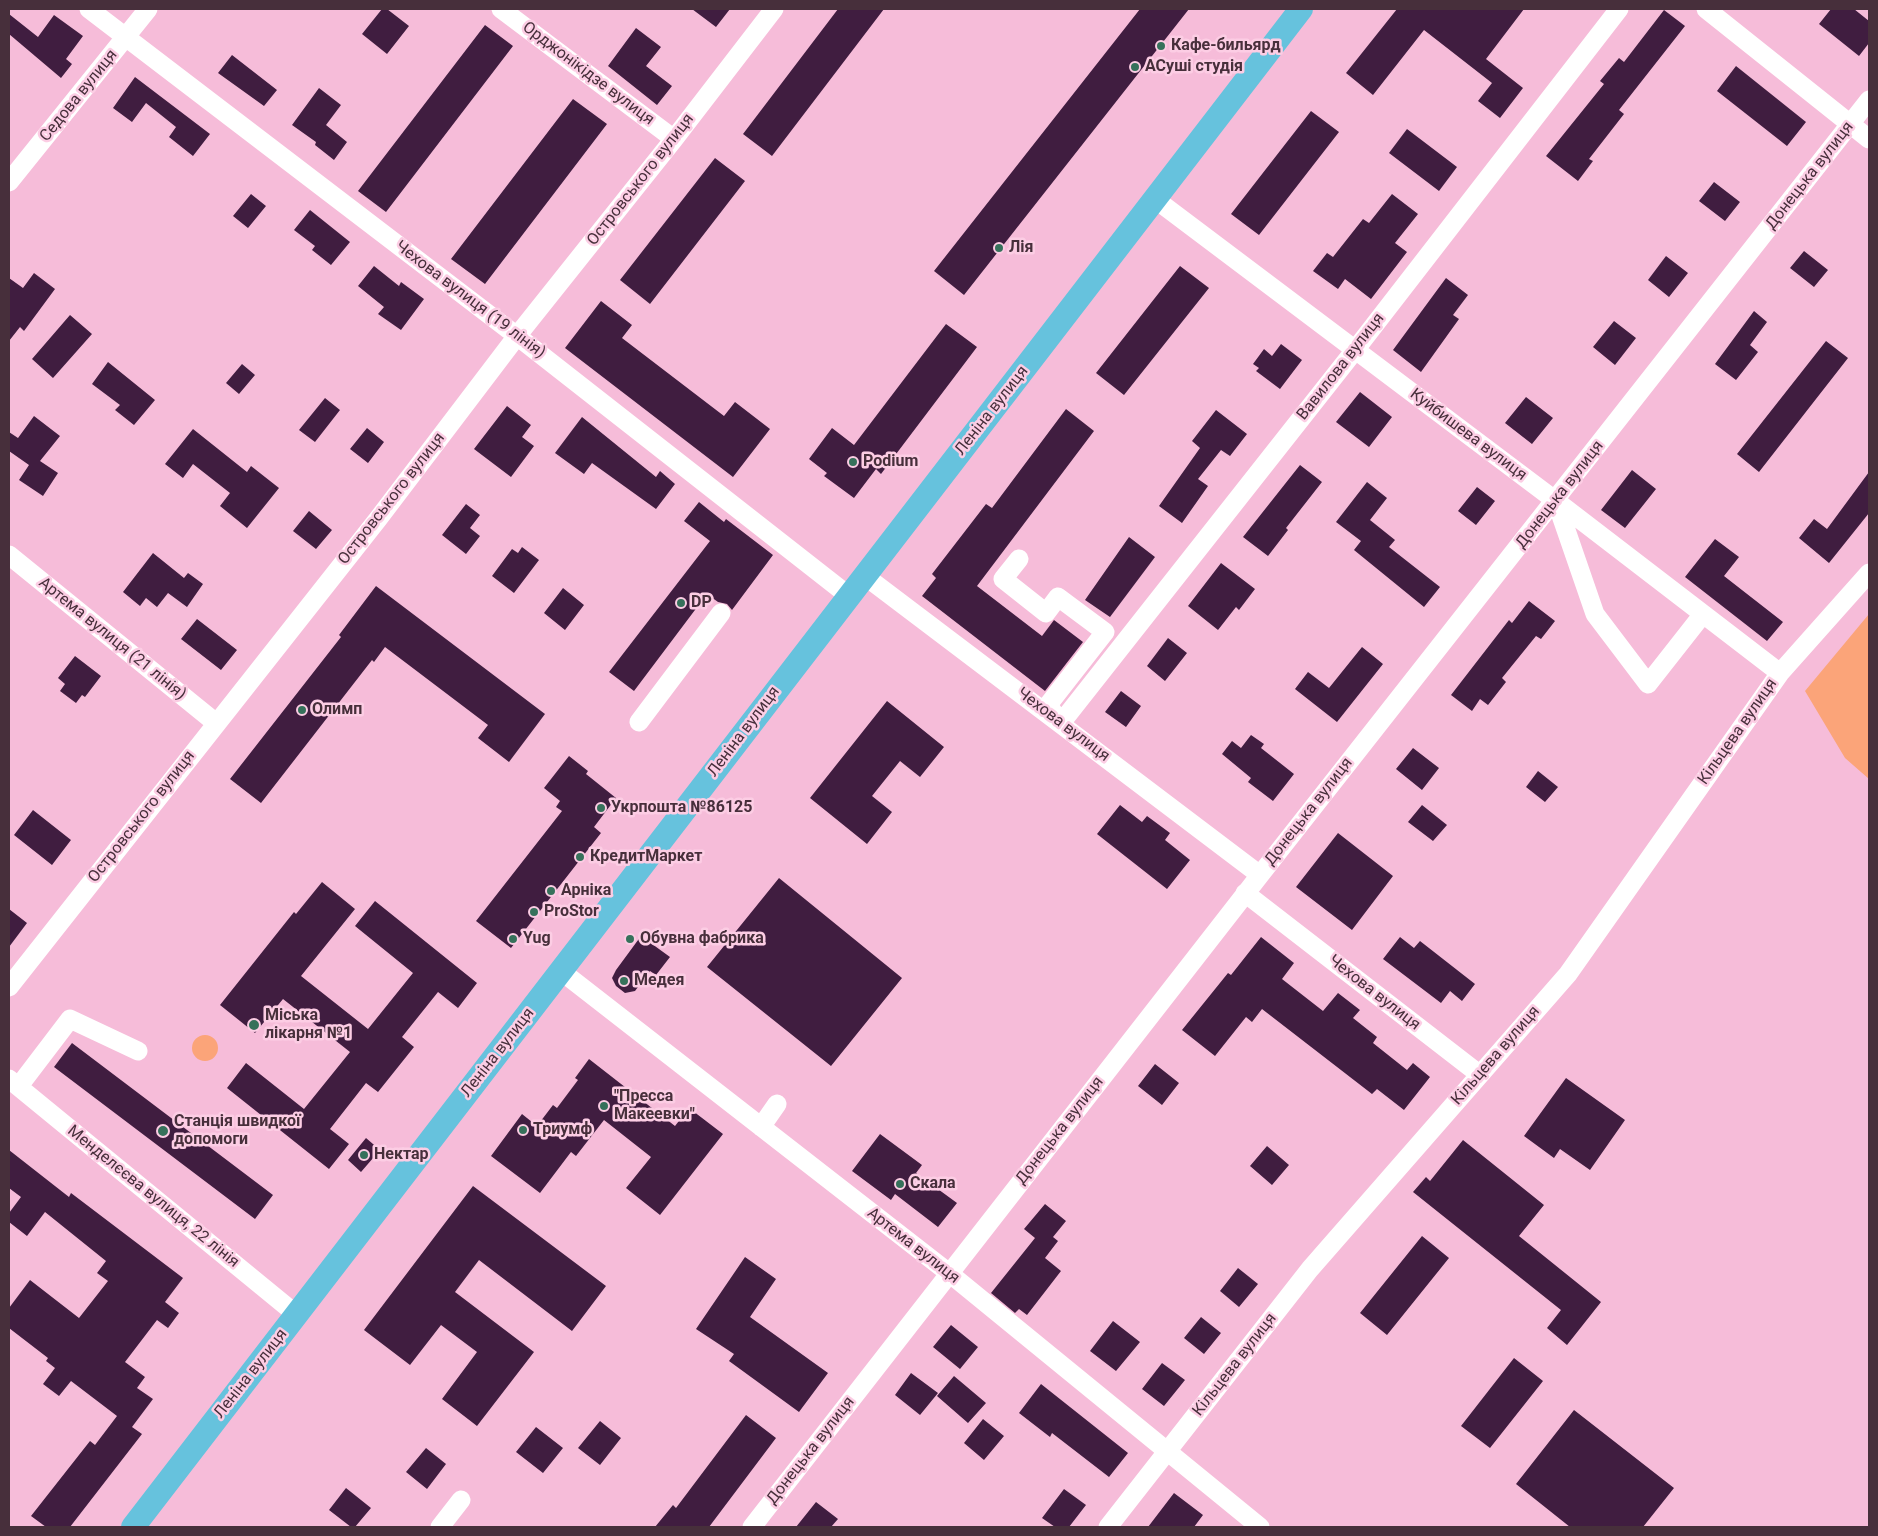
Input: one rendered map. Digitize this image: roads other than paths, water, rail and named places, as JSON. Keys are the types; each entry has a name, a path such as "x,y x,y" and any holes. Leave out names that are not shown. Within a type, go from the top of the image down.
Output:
{"main road":[{"name":"Леніна вулиця","path":"133,1527 1155,199 1292,12"}],"street":[{"name":"Чехова вулиця (19 лiнiя)","path":"89,9 518,336 849,596"},
{"name":"Седова вулиця","path":"9,182 148,9"},
{"name":"Орджонікідзе вулиця","path":"501,9 674,139"},
{"name":"Островського вулиця","path":"9,987 378,519 518,336 774,9"},
{"name":"Вавилова вулиця","path":"1061,723 1355,350 1619,9"},
{"path":"1706,9 1869,139"},
{"name":"Донецька вулиця","path":"752,1527 1245,893 1556,501 1869,100"},
{"name":"Куйбишева вулиця","path":"1155,199 1556,501 1780,673"},
{"path":"1556,501 1595,614 1648,684 1703,614"},
{"name":"Артема вулиця (21 лiнiя)","path":"9,555 216,723"},
{"path":"1019,559 1003,579 1046,612 1058,597 1105,632 1048,705 1061,723"},
{"name":"Кільцева вулиця","path":"1108,1527 1310,1269 1568,974 1780,673 1869,573"},
{"name":"Чехова вулиця","path":"865,576 1260,875"},
{"path":"640,722 721,613"},
{"name":"Чехова вулиця","path":"1245,893 1479,1074"},
{"name":"Артема вулиця","path":"561,971 948,1273 1260,1527"},
{"path":"14,1083 70,1019 138,1051"},
{"name":"Менделєєва вулиця, 22 лінія","path":"14,1083 297,1315"},
{"path":"760,1126 777,1104"},
{"path":"440,1527 461,1500"}],"place":[{"name":"Кафе-бильярд","path":"1161,46"},
{"name":"АСуші студія","path":"1135,67"},
{"name":"Лія","path":"999,248"},
{"name":"Podium","path":"853,462"},
{"name":"DP","path":"681,603"},
{"name":"Олимп","path":"302,710"},
{"name":"Укрпошта №86125","path":"601,808"},
{"name":"КредитМаркет","path":"580,857"},
{"name":"Арніка","path":"551,891"},
{"name":"ProStor","path":"534,912"},
{"name":"Yug","path":"513,939"},
{"name":"Обувна фабрика","path":"630,939"},
{"name":"Медея","path":"624,981"},
{"name":"Міська лікарня №1","path":"254,1025"},
{"name":"\"Пресса Макеевки\"","path":"604,1106"},
{"name":"Триумф","path":"523,1130"},
{"name":"Станція швидкої допомоги","path":"163,1131"},
{"name":"Нектар","path":"364,1155"},
{"name":"Скала","path":"900,1184"}]}
